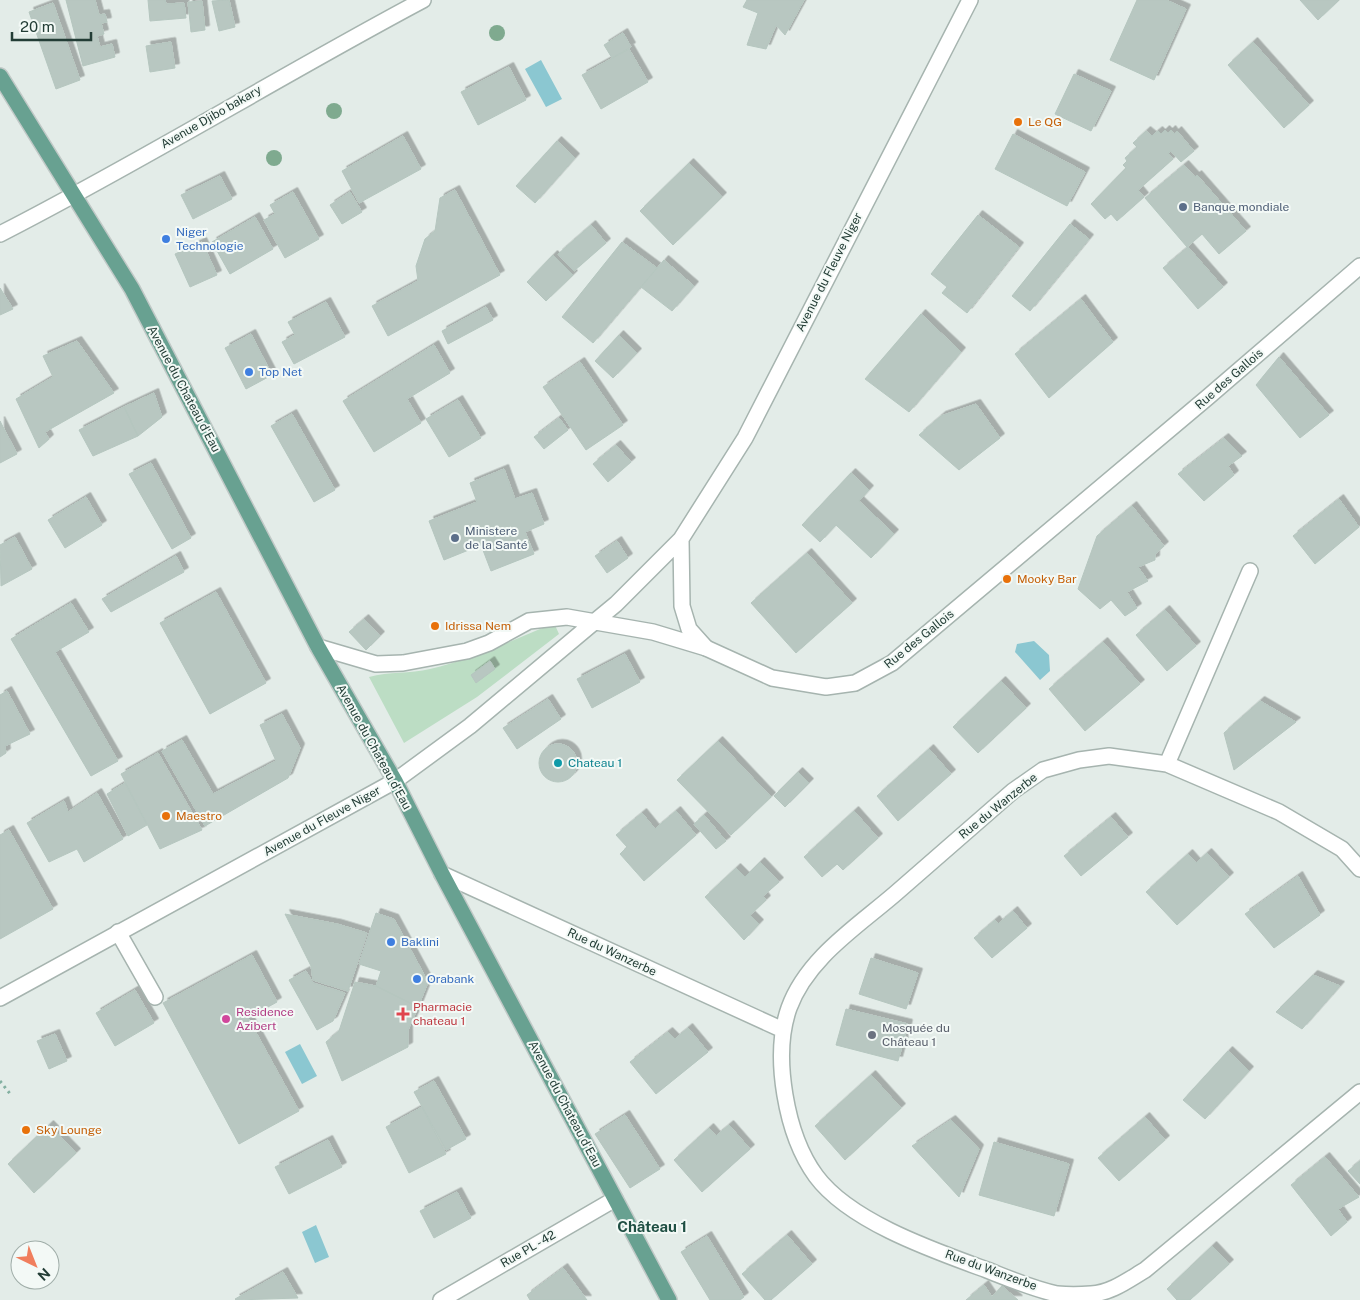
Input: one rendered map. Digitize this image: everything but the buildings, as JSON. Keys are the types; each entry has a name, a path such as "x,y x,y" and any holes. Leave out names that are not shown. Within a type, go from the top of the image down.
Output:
{"main road":[{"name":"Avenue du Chateau d'Eau","path":"0,76 132,289 318,647 395,781 442,874 669,1300"}],"street":[{"name":"Avenue Djibo bakary","path":"0,234 75,196 326,52 423,0"},
{"name":"Avenue du Fleuve Niger","path":"0,998 395,781 470,726 616,604 680,539 744,438 970,0"},
{"name":"Rue des Gallois","path":"318,647 376,664 402,663 467,651 489,643 529,621 567,617 653,632 706,648 772,678 826,688 855,683 892,663 1208,397 1360,266"},
{"path":"680,539 682,606 689,629 706,648"},
{"path":"1167,764 1250,571"},
{"name":"Rue du Wanzerbe","path":"1360,869 1342,848 1279,812 1167,764 1109,756 1043,770 1012,791 817,962 790,1006 783,1030 783,1084 798,1141 816,1176 833,1194 856,1212 883,1227 925,1246 1056,1297 1093,1294 1118,1287 1145,1270 1360,1092"},
{"name":"Rue du Wanzerbe","path":"442,874 783,1030"},
{"path":"118,932 155,998"},
{"name":"Rue PL - 42","path":"441,1300 615,1199"}],"path":[{"path":"0,1081 11,1095"}],"green space":[{"path":"554,623 559,634 477,697 404,743 369,677 422,671 446,665 493,649"}],"water":[{"path":"541,60 562,99 546,107 525,69"},
{"path":"1034,641 1049,655 1050,671 1040,680 1015,652 1017,644"},
{"path":"300,1044 317,1076 302,1084 285,1052"},
{"path":"316,1225 329,1257 315,1263 302,1232"}],"place":[{"name":"Le QG","path":"1018,122"},
{"name":"Banque mondiale","path":"1183,207"},
{"name":"Niger Technologie","path":"166,239"},
{"name":"Top Net","path":"249,372"},
{"name":"Ministere de la Santé","path":"455,538"},
{"name":"Mooky Bar","path":"1007,579"},
{"name":"Idrissa Nem","path":"435,626"},
{"name":"Chateau 1","path":"558,763"},
{"name":"Maestro","path":"166,816"},
{"name":"Baklini","path":"391,942"},
{"name":"Orabank","path":"417,979"},
{"name":"Pharmacie chateau 1","path":"403,1014"},
{"name":"Residence Azibert","path":"226,1019"},
{"name":"Mosquée du Château 1","path":"872,1035"},
{"name":"Sky Lounge","path":"26,1130"}],"district":[{"name":"Château 1","path":"652,1226"}]}
